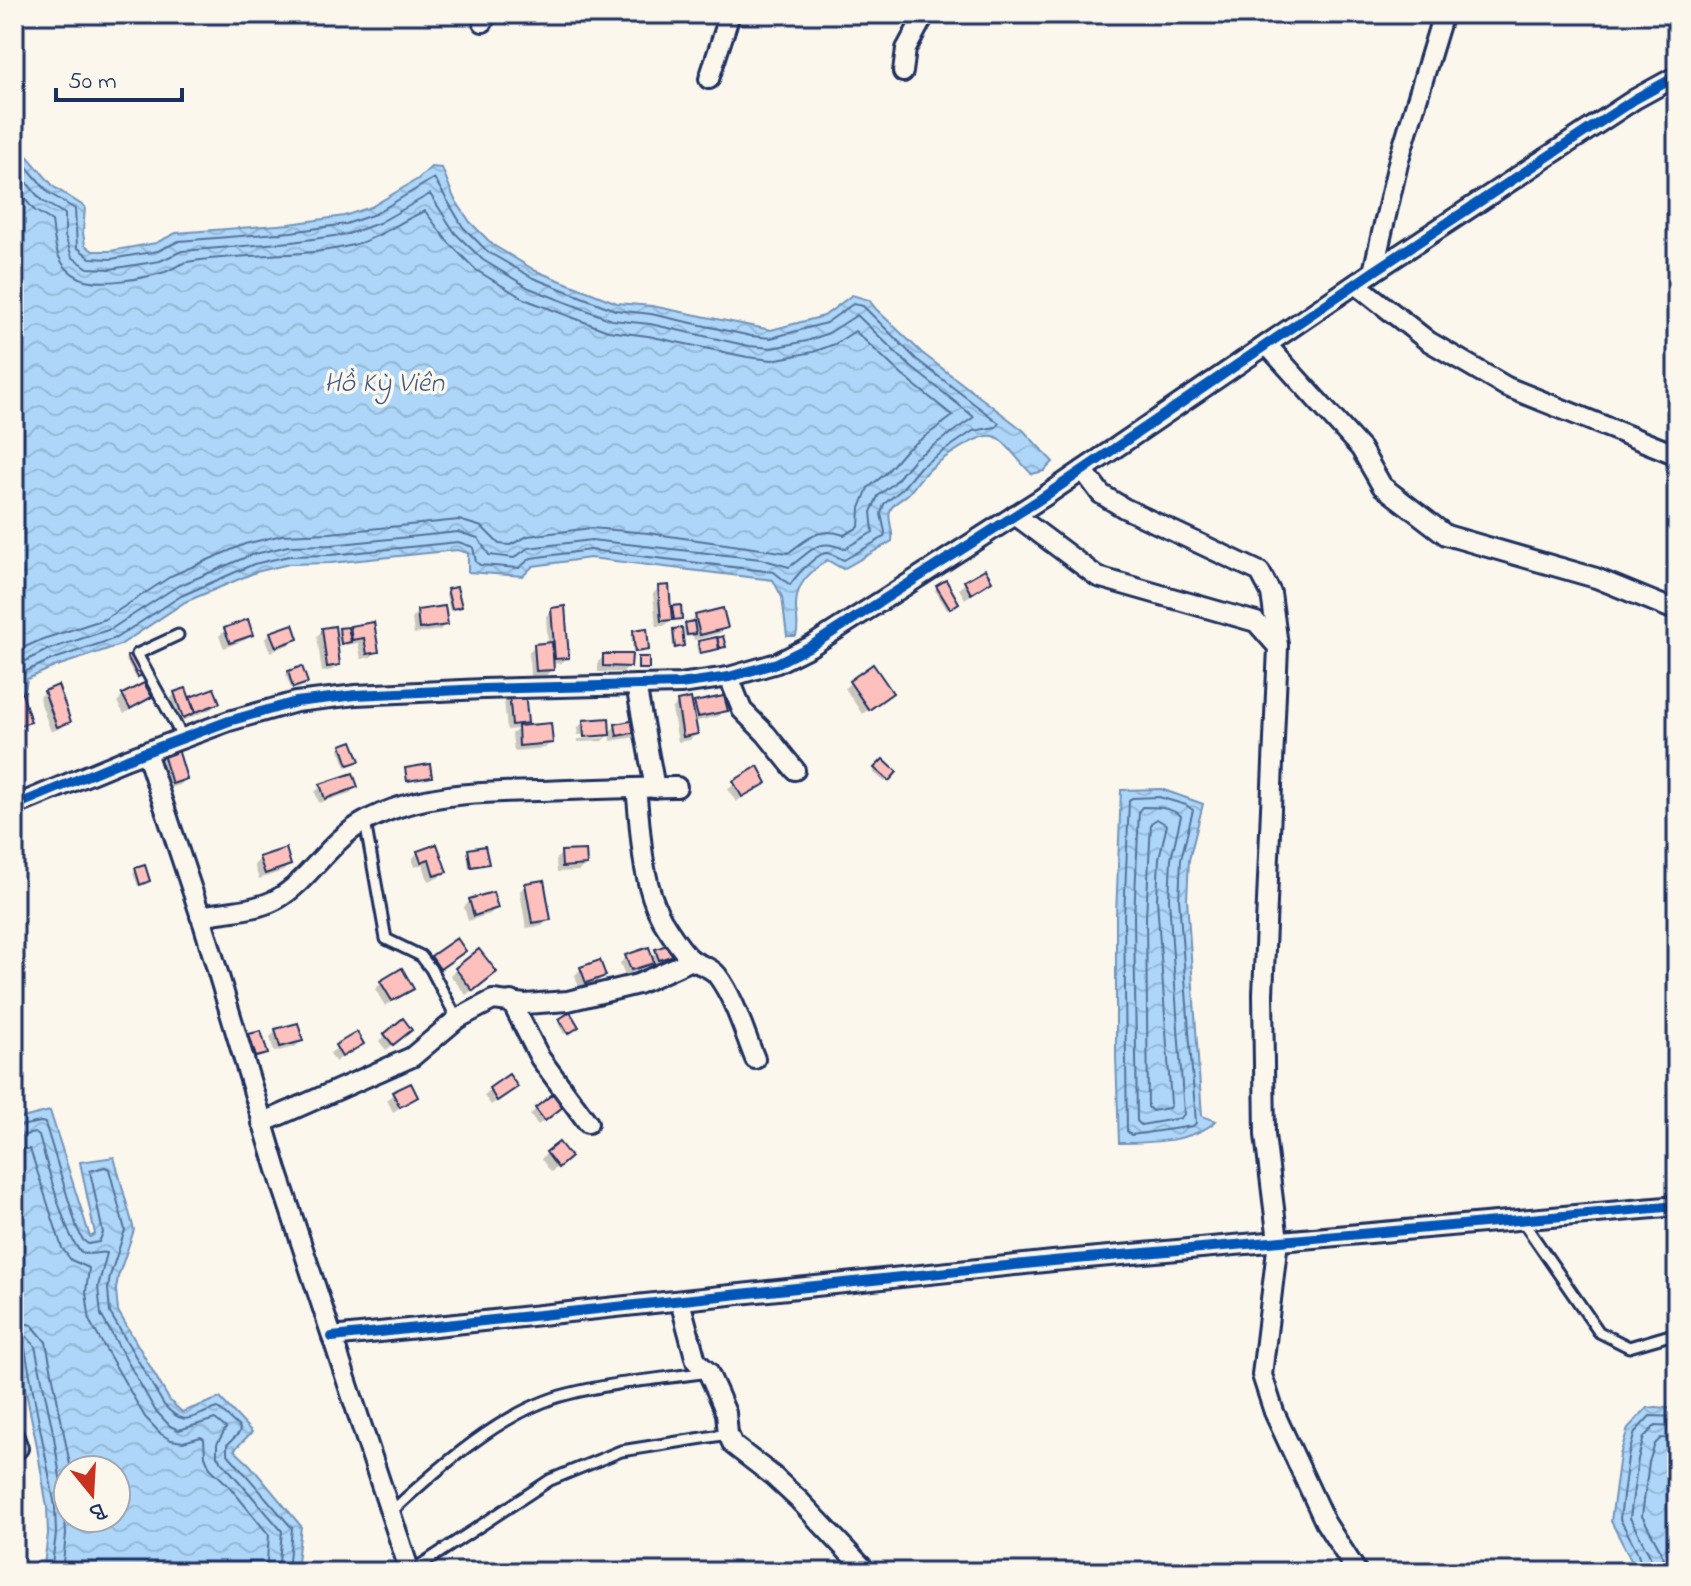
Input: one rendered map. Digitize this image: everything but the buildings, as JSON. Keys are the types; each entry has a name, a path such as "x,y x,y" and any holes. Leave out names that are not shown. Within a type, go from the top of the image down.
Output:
{"street":[{"path":"709,79 730,14"},
{"path":"903,72 906,49 925,14"},
{"path":"1373,272 1399,159 1443,14"},
{"path":"14,806 229,721 296,702 356,695 483,689 680,684 729,677 777,663 811,646 1015,515 1373,272 1635,99 1677,76"},
{"path":"1356,284 1428,341 1507,387 1677,455"},
{"path":"1267,345 1361,449 1382,486 1446,535 1596,578 1677,611"},
{"path":"1083,470 1101,494 1124,508 1260,572 1271,593 1278,647 1263,994 1265,1135 1278,1241 1262,1375 1274,1412 1325,1522 1357,1572"},
{"path":"1015,515 1098,577 1256,622 1278,647"},
{"path":"729,677 742,710 795,770"},
{"path":"636,685 645,788 645,861 654,902 663,922 692,960 712,969 728,992 755,1059"},
{"path":"146,752 200,916 262,1123 410,1572"},
{"path":"200,916 263,906 277,899 291,890 334,843 365,822 437,797 489,792 677,787"},
{"path":"262,1123 412,1057 457,1019 493,1000 525,1004 568,1001 638,984 692,960"},
{"path":"511,1001 540,1058 588,1123"},
{"path":"332,1337 1053,1261 1677,1206"},
{"path":"680,1301 696,1361 708,1372 726,1413 728,1434 733,1445 799,1500 867,1572"}],"lane":[{"path":"178,635 137,654 183,738"},
{"path":"365,822 386,939 421,956 457,1019"},
{"path":"1521,1219 1599,1332 1629,1347 1677,1333"},
{"path":"391,1513 433,1472 519,1413 568,1394 708,1372"},
{"path":"410,1572 550,1480 621,1451 728,1434"}],"water":[{"name":"Hồ Kỳ Viên","path":"14,143 54,187 85,207 85,245 93,251 156,243 176,233 290,224 344,216 371,207 418,179 431,167 442,168 454,198 470,222 493,245 536,271 617,303 652,306 771,330 824,316 852,295 869,300 922,353 1023,430 1053,462 1044,471 1032,474 993,436 977,439 947,457 891,508 892,541 843,569 827,560 804,580 796,600 796,636 787,636 782,597 773,580 590,558 533,566 523,576 468,572 468,553 457,550 331,563 289,564 256,572 185,602 120,645 27,679 25,691 14,692"},
{"path":"1161,789 1203,804 1189,860 1187,899 1202,1116 1216,1121 1183,1137 1157,1142 1119,1143 1116,916 1121,790"},
{"path":"50,1111 90,1237 95,1234 80,1162 114,1157 134,1230 118,1277 118,1311 170,1401 182,1412 220,1398 252,1432 234,1450 301,1526 296,1572 43,1572 48,1534 47,1507 14,1333 14,1120"},
{"path":"1647,1408 1677,1409 1677,1572 1637,1572 1611,1521 1620,1455 1628,1428"}],"cycle path":[{"path":"14,806 229,721 296,702 356,695 483,689 680,684 729,677 777,663 811,646 1042,498 1373,272 1635,99 1677,76"},
{"path":"332,1337 1053,1261 1677,1206"}]}
